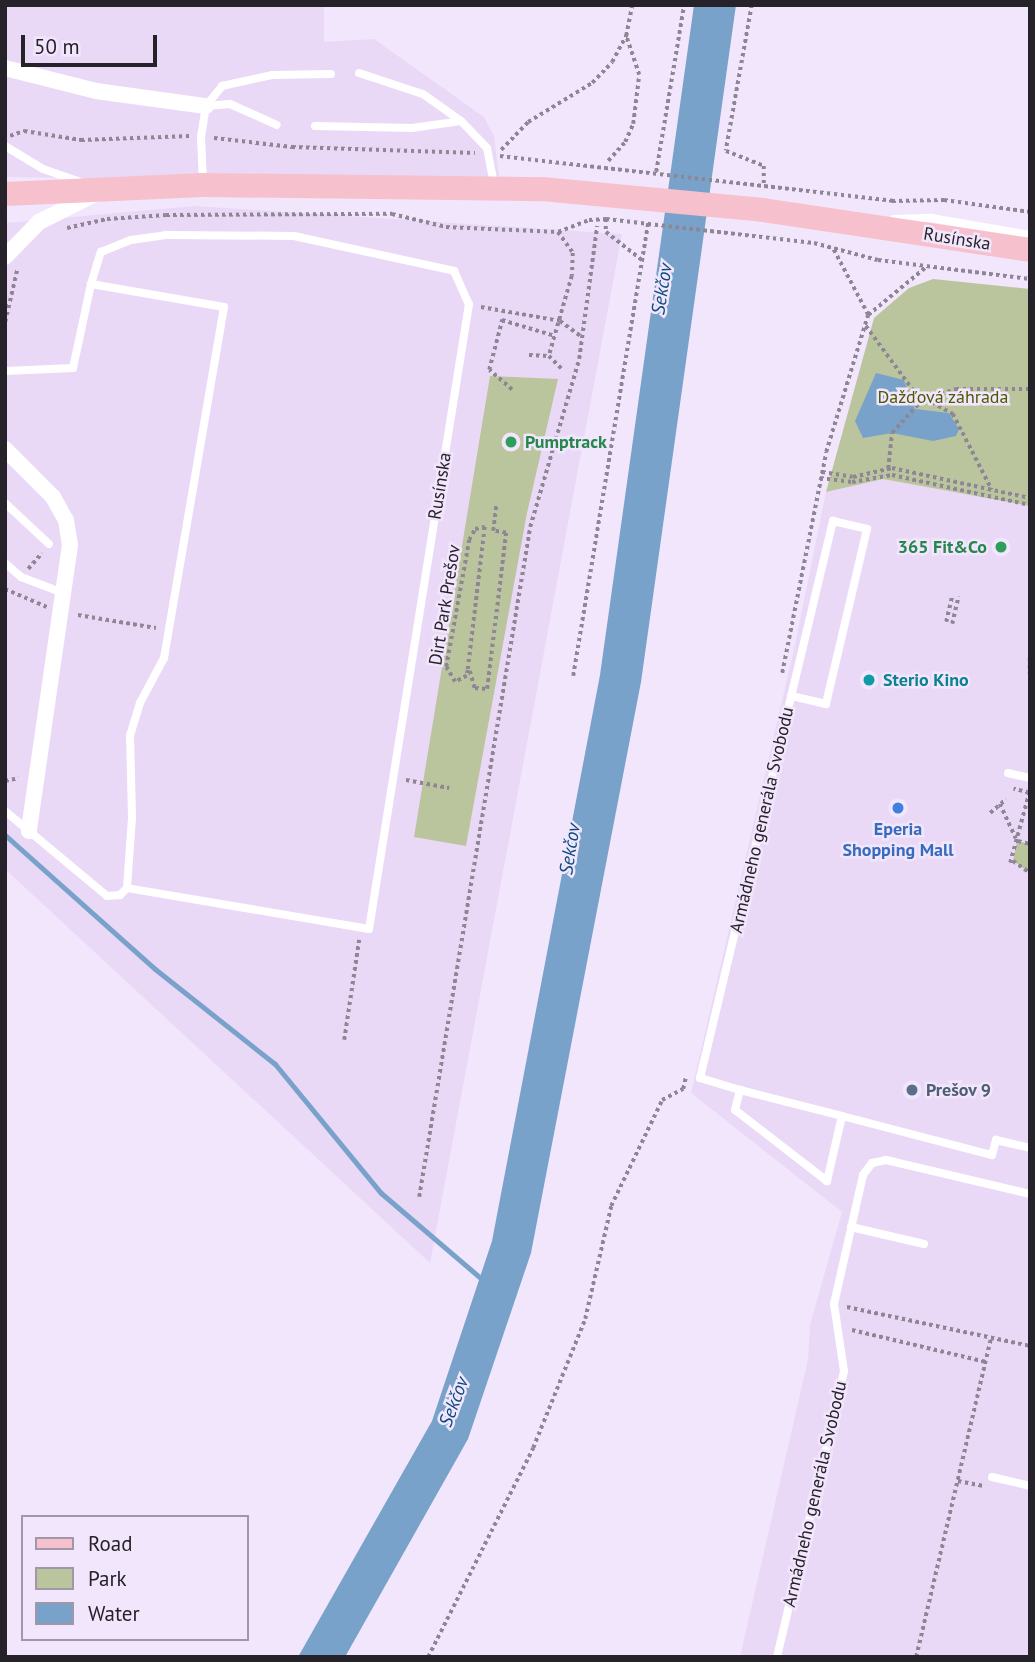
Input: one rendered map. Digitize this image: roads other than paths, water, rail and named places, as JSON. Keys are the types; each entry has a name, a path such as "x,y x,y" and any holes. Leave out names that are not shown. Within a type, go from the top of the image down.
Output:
{"main road":[{"name":"Rusínska","path":"5,194 203,185 495,187 612,194 763,210 1030,250"}],"street":[{"path":"5,68 96,91 206,106"},
{"path":"5,257 39,222 103,191"},
{"path":"5,449 53,497 65,520 70,545 66,594 29,831"}],"lane":[{"path":"203,185 201,137 206,106 222,86 272,75 331,74"},
{"path":"359,74 423,94 461,121 486,148 495,187"},
{"path":"206,106 230,104 276,125"},
{"path":"315,126 412,128 461,121"},
{"path":"5,146 43,169 103,191"},
{"path":"840,221 931,218 1030,235"},
{"name":"Rusínska","path":"91,284 101,252 131,240 166,235 294,236 454,271 469,304 369,929 127,888"},
{"path":"5,371 73,369 91,284 224,307 164,658 140,703 130,735 132,818 127,888 120,895 107,896 5,811"},
{"path":"5,503 50,544"},
{"name":"Armádneho generála Svobodu","path":"740,1090 700,1078 791,696 833,521 867,529 825,704 791,696"},
{"path":"5,563 21,577 66,594"},
{"path":"1008,773 1030,778"},
{"path":"842,1116 827,1181 735,1110 740,1090 842,1116 992,1155 996,1140 1030,1148"},
{"name":"Armádneho generála Svobodu","path":"776,1657 844,1371 834,1304 863,1175 872,1163 886,1160 1030,1194"},
{"path":"851,1227 924,1244"},
{"path":"992,1477 1030,1486"}],"water":[{"name":"Sekčov","path":"694,5 736,5 641,682 531,1253 468,1439 345,1657 298,1657 432,1421 492,1241 600,675"},
{"path":"876,373 904,380 915,409 949,413 959,429 956,436 933,441 892,433 863,438 855,421"}],"waterway":[{"path":"5,835 155,969 275,1064 381,1193 483,1280"}],"place":[{"name":"Pumptrack","path":"511,442"},
{"name":"365 Fit&Co","path":"1001,547"},
{"name":"Sterio Kino","path":"869,680"},
{"name":"Eperia Shopping Mall","path":"898,808"},
{"name":"Prešov 9","path":"912,1090"}],"park label":[{"name":"Dažďová záhrada","path":"943,397"}]}
